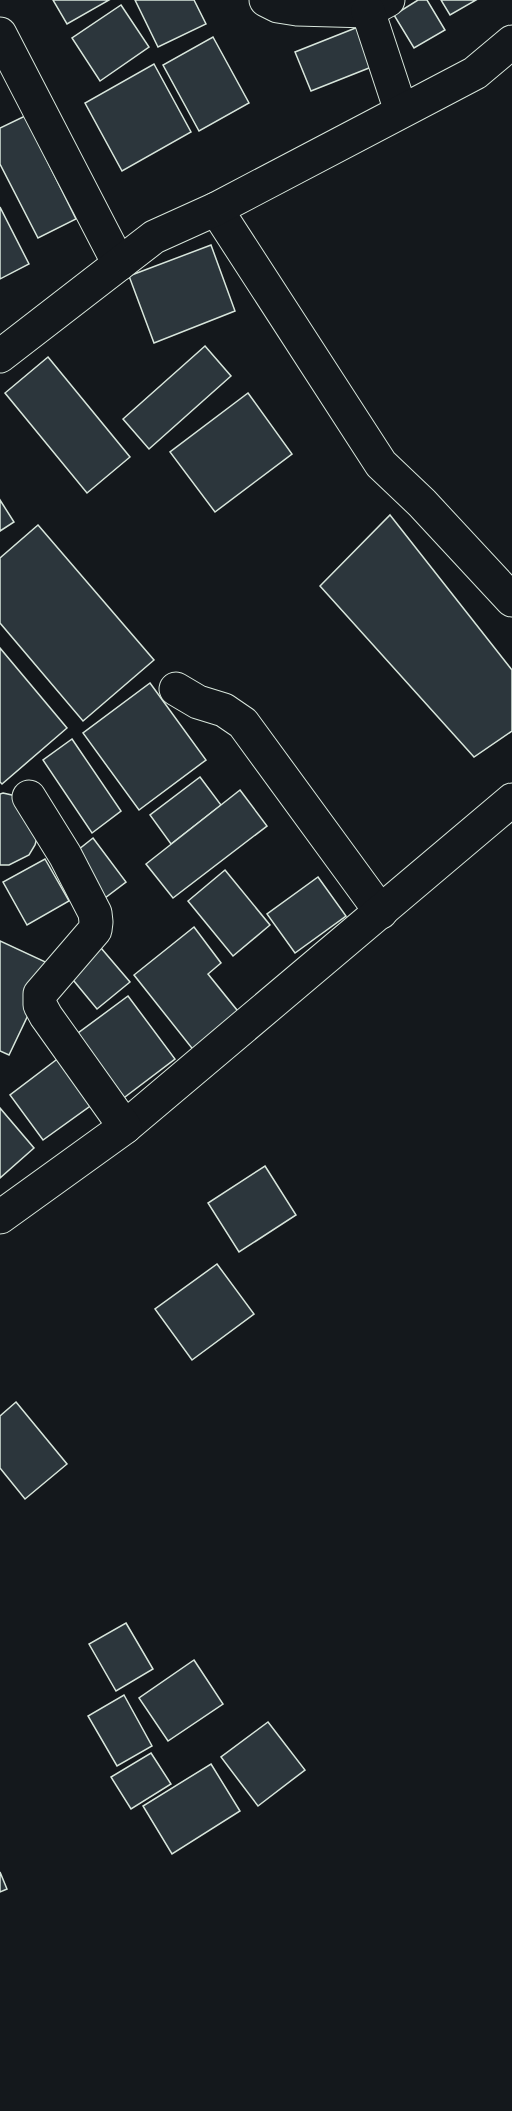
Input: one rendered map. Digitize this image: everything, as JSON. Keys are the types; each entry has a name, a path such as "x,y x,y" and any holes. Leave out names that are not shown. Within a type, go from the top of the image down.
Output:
{"street":[{"path":"266,0 278,6 297,9 378,6 401,111"},
{"path":"0,34 119,264"},
{"path":"0,356 154,237 216,209 475,73 512,42"},
{"path":"216,209 381,464 430,511 512,600"},
{"path":"176,689 198,702 224,710 243,723 381,912"},
{"path":"29,797 65,855 95,913 96,922 95,930 40,994 40,1005 125,1127"},
{"path":"0,1217 125,1127 512,800"}],"building":[{"path":"53,0 109,0 67,24"},
{"path":"135,0 194,0 206,24 158,47"},
{"path":"418,0 427,0 445,30 414,48 394,15"},
{"path":"441,0 476,0 450,15"},
{"path":"121,5 149,47 100,81 72,38"},
{"path":"358,27 374,66 311,91 295,52"},
{"path":"213,37 249,103 199,131 163,65"},
{"path":"154,64 191,132 122,171 85,103"},
{"path":"25,116 76,219 38,238 0,164 0,128"},
{"path":"0,207 29,264 0,279"},
{"path":"211,245 235,311 154,343 129,276"},
{"path":"205,346 231,376 149,449 123,419"},
{"path":"48,357 130,457 87,493 5,393"},
{"path":"248,393 292,454 215,512 170,452"},
{"path":"0,500 14,522 0,531"},
{"path":"390,515 512,670 512,731 474,757 320,586"},
{"path":"38,525 154,660 83,721 0,623 0,558"},
{"path":"0,648 67,728 2,784 0,782"},
{"path":"150,683 206,760 139,810 83,733"},
{"path":"72,739 121,811 92,833 43,760"},
{"path":"200,777 221,805 171,844 150,815"},
{"path":"240,790 267,826 173,898 146,864"},
{"path":"0,794 16,796 38,834 29,855 9,865 0,865"},
{"path":"93,838 126,882 101,901 68,858"},
{"path":"45,859 69,901 27,925 3,882"},
{"path":"225,870 270,925 233,956 188,901"},
{"path":"318,877 346,916 295,953 267,914"},
{"path":"194,927 221,963 208,974 241,1015 195,1052 134,975"},
{"path":"0,941 52,965 9,1055 0,1051"},
{"path":"101,948 130,982 97,1009 69,975"},
{"path":"128,996 175,1059 121,1100 74,1036"},
{"path":"60,1057 93,1104 43,1140 10,1095"},
{"path":"0,1108 34,1148 0,1178"},
{"path":"265,1166 296,1215 239,1252 208,1203"},
{"path":"217,1264 254,1314 192,1360 155,1309"},
{"path":"16,1402 67,1464 25,1499 0,1468 0,1416"},
{"path":"126,1623 153,1669 116,1691 89,1644"},
{"path":"194,1660 223,1704 168,1741 139,1698"},
{"path":"124,1695 152,1746 117,1766 88,1716"},
{"path":"268,1722 305,1770 258,1806 221,1757"},
{"path":"151,1753 171,1784 131,1809 111,1777"},
{"path":"211,1764 240,1811 172,1854 143,1806"},
{"path":"0,1872 7,1889 0,1892"}]}
